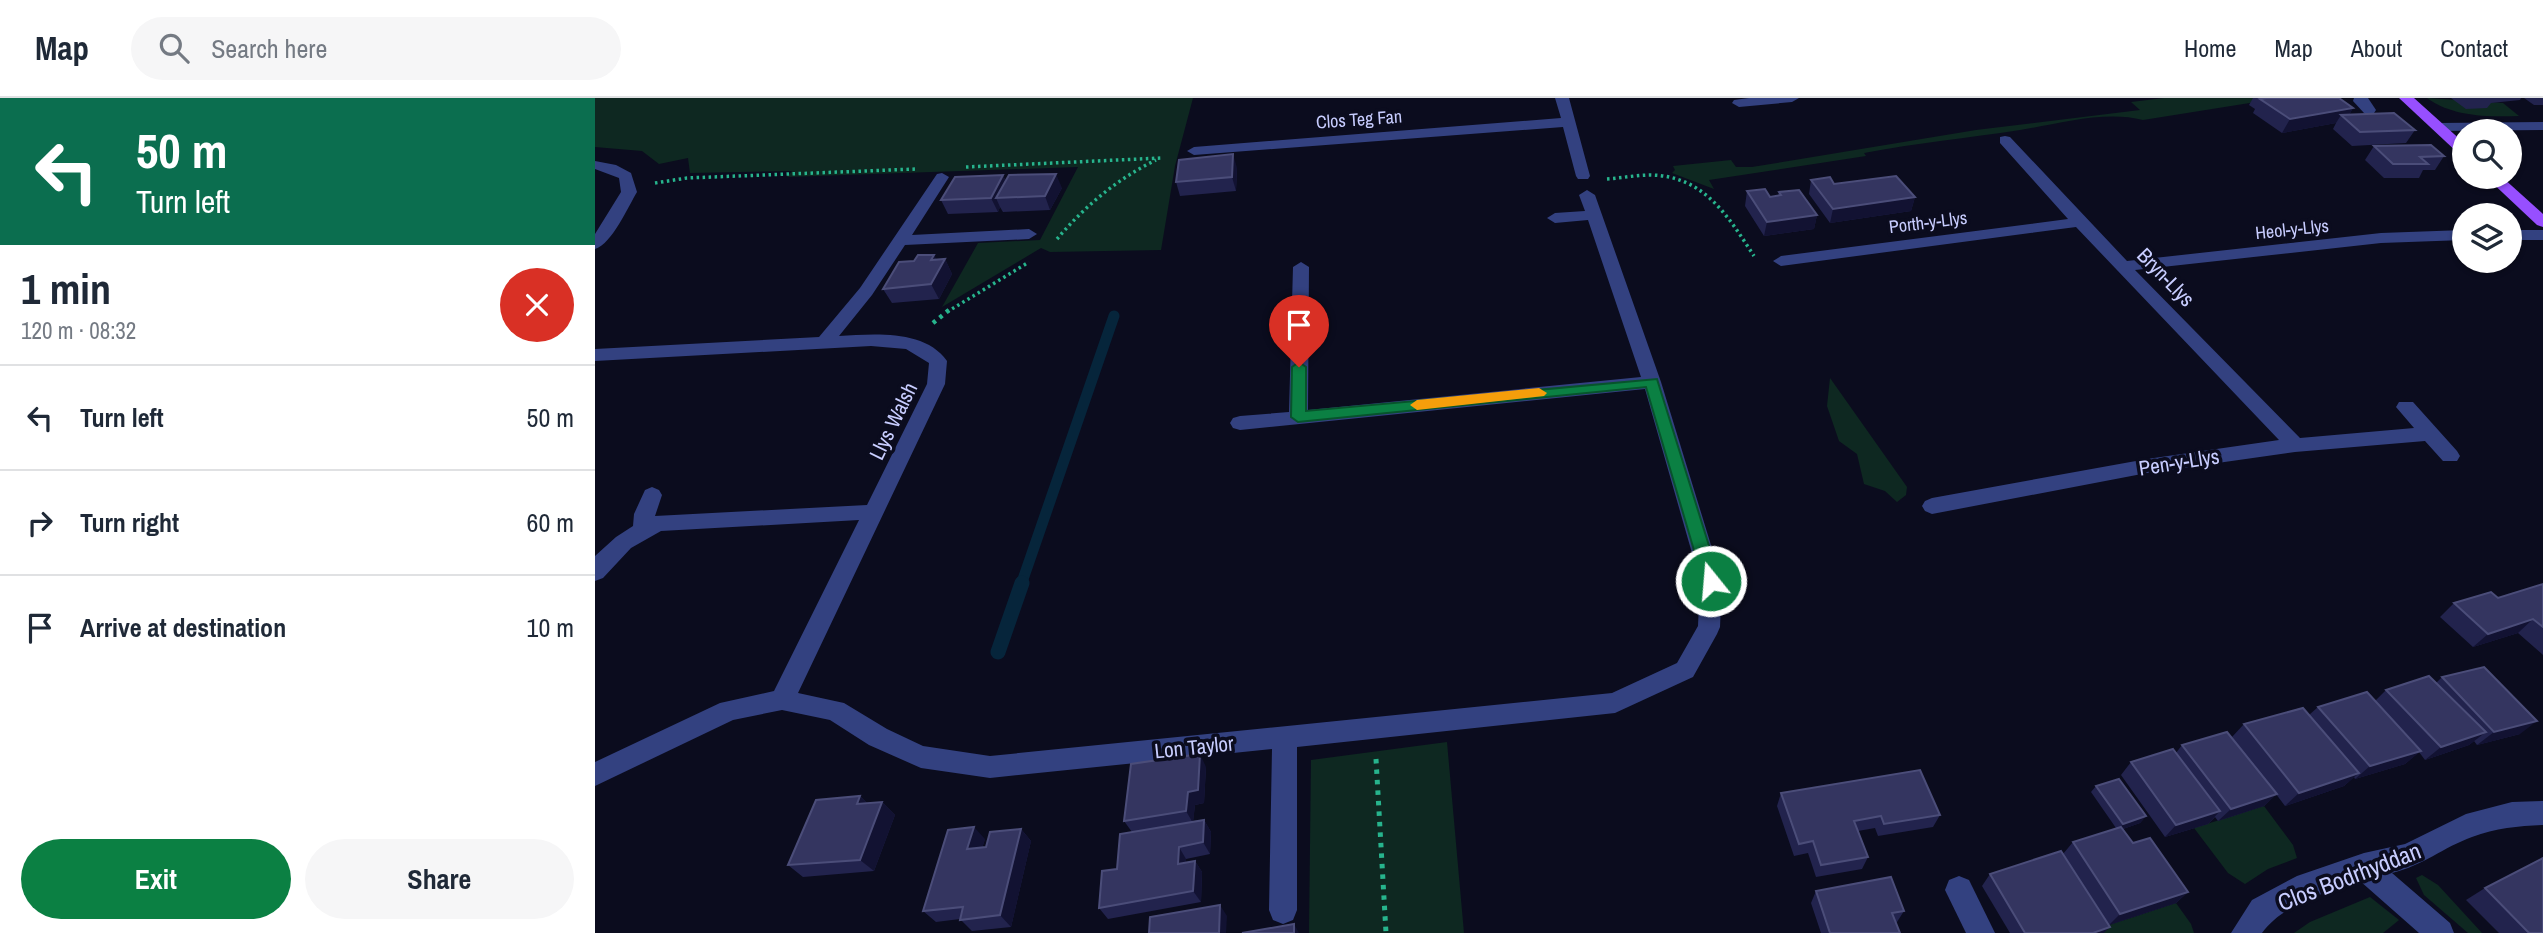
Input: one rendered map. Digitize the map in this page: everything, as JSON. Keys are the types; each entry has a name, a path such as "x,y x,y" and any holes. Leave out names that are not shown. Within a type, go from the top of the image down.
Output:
{"main road":[{"path":"2406,98 2452,139"},
{"path":"2506,189 2543,222"}],"street":[{"name":"Lon Taylor","path":"595,774 729,710 782,700 835,711 878,737 922,757 990,766 1615,703 1685,670 1709,627 1711,581 1652,382 1585,186 1562,98"},
{"path":"1739,103 1792,98"},
{"name":"Clos Teg Fan","path":"1194,151 1568,122"},
{"path":"2438,127 2543,126"},
{"path":"1234,148 1235,131"},
{"name":"Bryn-Llys","path":"2004,140 2295,445"},
{"path":"595,164 626,176 629,192 612,223 595,244"},
{"path":"825,342 866,290 942,177"},
{"path":"1556,218 1594,215"},
{"name":"Porth-y-Llys","path":"1781,261 2080,222"},
{"path":"901,240 1029,234"},
{"name":"Heol-y-Llys","path":"2124,266 2381,238 2452,235"},
{"path":"2522,235 2543,235"},
{"path":"1298,417 1301,267"},
{"name":"Llys Walsh","path":"595,355 871,340 902,342 926,348 938,361 936,384 782,700"},
{"path":"1240,423 1652,382"},
{"path":"2406,407 2450,456"},
{"name":"Pen-y-Llys","path":"1932,506 2147,466 2295,445 2429,434"},
{"path":"644,529 644,514 652,495"},
{"path":"595,572 616,547 659,523 873,512"},
{"path":"1283,910 1285,738"},
{"name":"Clos Bodrhyddan","path":"2245,933 2262,910 2307,886 2364,866 2409,856 2466,826 2512,814 2543,813"},
{"path":"2364,866 2440,933"},
{"path":"1959,890 1981,933"}],"path":[{"path":"961,167 1161,158"},
{"path":"628,188 687,178 919,169"},
{"path":"1585,186 1584,181 1655,174 1690,183 1706,190 1719,203 1761,262 1781,261"},
{"path":"1374,727 1386,933"}],"green space":[{"path":"595,98 1193,98 1175,166 1161,250 1050,252 1041,248 942,307 978,243 1040,240 1078,167 787,177 792,171 690,173 688,158 659,164 642,151 595,147"},
{"path":"2164,98 2281,98 2143,120 2097,117 1903,146 1864,153 1866,156 1709,180 1714,189 1672,173 1675,170 1673,166 1731,160 1736,167 1752,167 1976,130 2140,110 2131,102"},
{"path":"2427,98 2503,103 2519,116 2483,116 2459,112"},
{"path":"1830,378 1907,487 1906,495 1897,502 1885,491 1864,484 1857,454 1839,441 1827,406"},
{"path":"1447,742 1464,933 1309,933 1311,760"},
{"path":"2264,806 2293,845 2297,858 2268,869 2245,884 2228,873 2194,828"},
{"path":"2422,875 2438,885 2482,933 2468,933 2424,895 2416,878"},
{"path":"2370,897 2399,920 2383,933 2294,933 2310,922"},
{"path":"2176,903 2194,933 2103,933 2100,928"}],"building":[{"path":"2339,98 2353,108 2290,119 2260,99"},
{"path":"2394,113 2415,130 2360,132 2341,115"},
{"path":"2431,145 2444,156 2420,157 2428,164 2393,164 2374,146"},
{"path":"1233,154 1232,177 1176,182 1179,160"},
{"path":"1056,174 1045,196 996,198 1009,175"},
{"path":"1003,175 991,198 941,200 955,177"},
{"path":"1896,176 1915,197 1833,209 1811,180 1830,177 1834,184"},
{"path":"1765,189 1770,197 1781,195 1779,192 1799,190 1817,215 1767,222 1747,191"},
{"path":"918,255 934,255 931,260 945,259 931,284 883,289 899,262 914,261"},
{"path":"2543,584 2543,627 2533,619 2488,634 2454,603 2491,592 2498,598"},
{"path":"2484,667 2537,721 2494,732 2442,677"},
{"path":"2429,676 2486,732 2441,747 2386,690"},
{"path":"2367,692 2421,751 2370,766 2318,707"},
{"path":"2303,708 2359,773 2299,793 2244,724"},
{"path":"2227,732 2277,794 2231,809 2182,745"},
{"path":"2173,749 2220,811 2176,825 2131,762"},
{"path":"1200,754 1198,790 1188,792 1186,811 1124,821 1131,764"},
{"path":"1920,770 1940,815 1884,824 1881,816 1854,821 1868,857 1821,865 1813,841 1799,844 1781,793"},
{"path":"2119,779 2146,816 2123,824 2096,786"},
{"path":"860,796 857,804 882,802 860,860 788,865 816,800"},
{"path":"1204,820 1203,842 1179,847 1178,864 1195,861 1193,891 1099,908 1102,871 1117,869 1120,834"},
{"path":"974,827 967,849 986,847 990,832 1021,829 1000,915 960,920 963,907 923,911 948,830"},
{"path":"2121,827 2133,843 2150,838 2188,892 2120,914 2073,842"},
{"path":"2061,851 2110,927 2093,933 2025,933 1990,874"},
{"path":"2543,858 2543,933 2529,933 2485,888"},
{"path":"1891,877 1904,911 1892,913 1900,933 1830,933 1816,891"},
{"path":"1220,905 1219,933 1149,933 1150,917"},
{"path":"1294,924 1294,933 1242,933"}],"waterway":[{"path":"1021,585 1114,316"},
{"path":"998,652 1022,583"}],"slow traffic":[{"path":"1417,405 1539,393"}],"route":[{"path":"1299,367 1298,417 1652,382 1711,581"}]}
